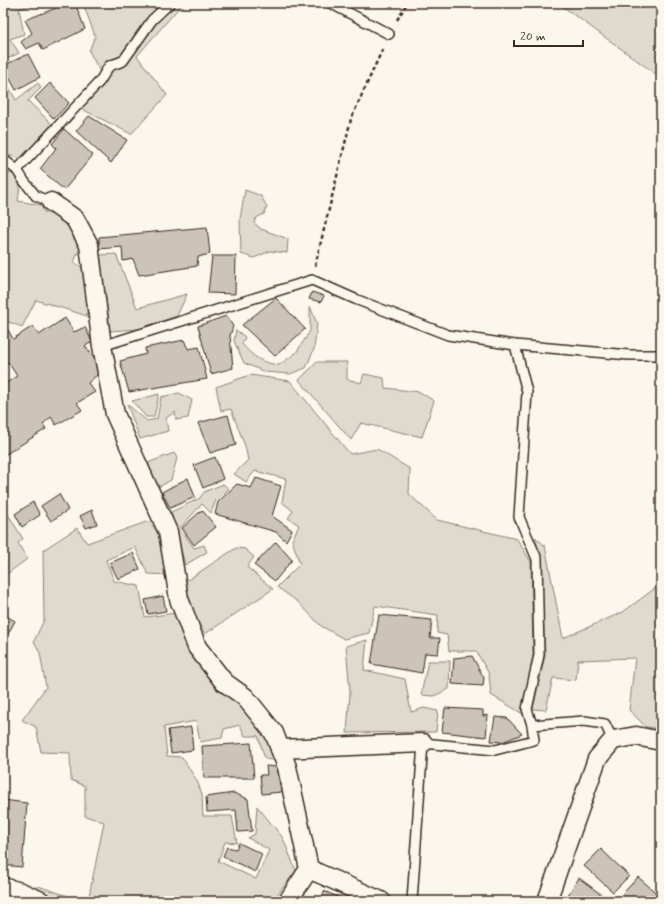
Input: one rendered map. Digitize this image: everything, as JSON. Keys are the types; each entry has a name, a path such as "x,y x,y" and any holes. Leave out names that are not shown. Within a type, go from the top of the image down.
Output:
{"street":[{"path":"51,202 75,219 90,245 102,346 115,414 168,532 179,599 197,647 224,682 245,697 274,733 287,767 310,869 288,901"},
{"path":"547,901 597,759 613,740 636,736 661,741"},
{"path":"280,749 423,743"},
{"path":"310,869 380,901"},
{"path":"3,887 19,897 41,901"}],"lane":[{"path":"17,170 100,81 109,66 123,61 152,20 170,3"},
{"path":"330,3 389,34"},
{"path":"3,159 17,170 36,196 51,202"},
{"path":"102,346 312,280 355,300 448,335 515,345 629,355 661,355"},
{"path":"412,901 423,743 495,750 534,740 532,725 527,709 539,655 537,559 519,517 527,392 515,345"},
{"path":"532,725 584,721 605,724 613,740"}],"path":[{"path":"312,280 351,119 389,34 407,3"}],"shaded area":[{"path":"3,3 39,3 19,9 24,34 10,39 19,53 3,61"},
{"path":"83,3 183,3 137,56 167,95 131,134 78,107 100,72 89,51 95,36"},
{"path":"558,3 661,3 661,77 657,75"},
{"path":"3,77 16,100 38,83 41,88 28,101 52,124 22,159 3,154"},
{"path":"3,172 14,174 20,186 18,201 41,205 44,212 71,221 75,229 74,239 82,243 74,262 86,270 87,316 36,300 22,327 6,321 3,323"},
{"path":"245,190 261,196 267,207 264,214 256,218 254,223 261,229 288,239 287,253 270,251 254,258 241,254 240,219"},
{"path":"116,254 137,308 187,294 177,316 139,329 110,331 100,255"},
{"path":"310,306 317,324 314,349 306,368 290,374 265,372 244,363 234,341 236,330 245,337 242,344 250,353 263,361 279,365 296,353 310,331"},
{"path":"317,362 347,362 347,379 361,383 364,374 384,378 385,388 420,392 434,401 422,437 361,423 351,440 299,380"},
{"path":"250,375 290,381 350,454 377,449 410,469 409,494 437,520 517,539 531,562 533,655 523,714 491,695 489,674 476,651 449,651 447,635 437,633 438,615 375,606 369,633 344,639 321,626 298,602 277,587 300,564 292,540 299,525 288,518 293,511 282,502 286,479 255,471 246,482 234,474 248,460 245,446 231,409 221,411 216,387"},
{"path":"179,393 192,400 188,418 176,420 175,412 166,418 168,431 140,439 127,404 147,421 157,419 161,397"},
{"path":"159,394 154,417 146,417 132,401"},
{"path":"174,453 177,458 171,480 159,487 148,467 150,462"},
{"path":"223,484 229,489 216,500 211,513 202,504 180,528 194,548 204,545 207,552 185,565 171,512 200,498 204,492"},
{"path":"3,506 23,539 18,543 27,559 3,577"},
{"path":"149,521 163,539 170,575 148,574 135,547 106,560 114,581 139,586 145,617 176,613 270,736 280,761 265,759 258,736 245,736 240,725 224,729 222,738 200,742 196,721 164,727 167,756 182,757 197,781 202,794 203,816 232,816 237,843 225,842 218,861 256,879 269,850 248,838 255,834 257,806 283,838 296,871 277,895 263,901 88,901 104,822 85,816 85,786 71,780 70,753 41,752 36,727 22,720 46,687 40,653 34,641 44,620 43,550 77,528 87,543"},
{"path":"535,537 545,546 563,638 623,612 661,584 661,729 646,727 629,710 635,658 578,660 576,680 553,678 546,710 533,709 545,655 541,560"},
{"path":"236,548 245,549 254,557 247,567 273,589 205,634 186,603 186,581"},
{"path":"367,640 364,670 405,679 411,712 424,708 438,711 436,732 347,733 350,692 346,646"},
{"path":"428,661 450,661 449,689 434,696 421,695"},
{"path":"38,886 83,901 57,901 37,893"}],"building":[{"path":"69,3 75,3 85,29 43,50 39,43 26,49 21,42 32,33 25,20"},
{"path":"28,54 40,77 16,90 3,66"},
{"path":"50,83 69,103 54,119 35,98"},
{"path":"89,116 127,140 111,163 76,131"},
{"path":"64,129 93,155 64,190 40,169 56,148 52,144"},
{"path":"207,227 210,254 198,257 197,266 139,275 133,259 123,261 122,247 99,249 99,237"},
{"path":"212,256 236,256 235,294 208,293"},
{"path":"312,292 324,296 321,302 309,299"},
{"path":"276,298 305,329 275,356 242,325"},
{"path":"226,316 233,326 230,336 233,368 211,374 198,326"},
{"path":"65,318 74,332 85,327 92,342 85,346 97,361 98,374 88,383 95,392 77,403 82,410 56,425 51,417 43,424 46,429 3,456 3,385 17,376 8,362 3,365 3,333 8,330 13,339 33,326 39,335"},
{"path":"184,340 188,349 199,347 207,379 129,392 120,361 146,354 145,348"},
{"path":"228,415 236,445 210,453 198,423"},
{"path":"215,457 223,479 203,488 194,465"},
{"path":"188,478 195,497 170,508 162,492"},
{"path":"256,478 281,486 272,516 292,530 286,541 276,532 215,514 218,502 237,484 251,488"},
{"path":"59,494 68,510 51,521 41,506"},
{"path":"33,502 40,515 22,527 15,514"},
{"path":"92,510 97,524 86,528 80,516"},
{"path":"202,510 216,527 194,545 182,528"},
{"path":"276,542 292,560 275,581 254,565"},
{"path":"133,553 140,569 118,579 110,563"},
{"path":"163,596 166,611 148,614 145,600"},
{"path":"3,614 15,621 3,643"},
{"path":"379,615 432,620 430,638 440,638 438,654 425,653 422,673 371,664"},
{"path":"472,656 484,678 483,686 452,684 454,658"},
{"path":"445,708 483,710 483,716 488,715 486,737 442,732"},
{"path":"495,717 507,718 522,734 502,742 491,741"},
{"path":"191,727 193,750 171,753 168,730"},
{"path":"251,743 254,778 204,778 202,746"},
{"path":"266,766 277,767 281,792 262,794 260,775 267,775"},
{"path":"234,793 248,799 252,831 238,832 236,810 207,812 206,797"},
{"path":"3,800 27,803 22,867 3,865"},
{"path":"239,843 262,854 255,872 223,856 227,847 236,849"},
{"path":"601,849 629,876 613,892 584,866"},
{"path":"638,877 661,897 661,901 616,901"},
{"path":"579,878 610,901 564,901"},
{"path":"324,891 347,901 321,901"}]}
